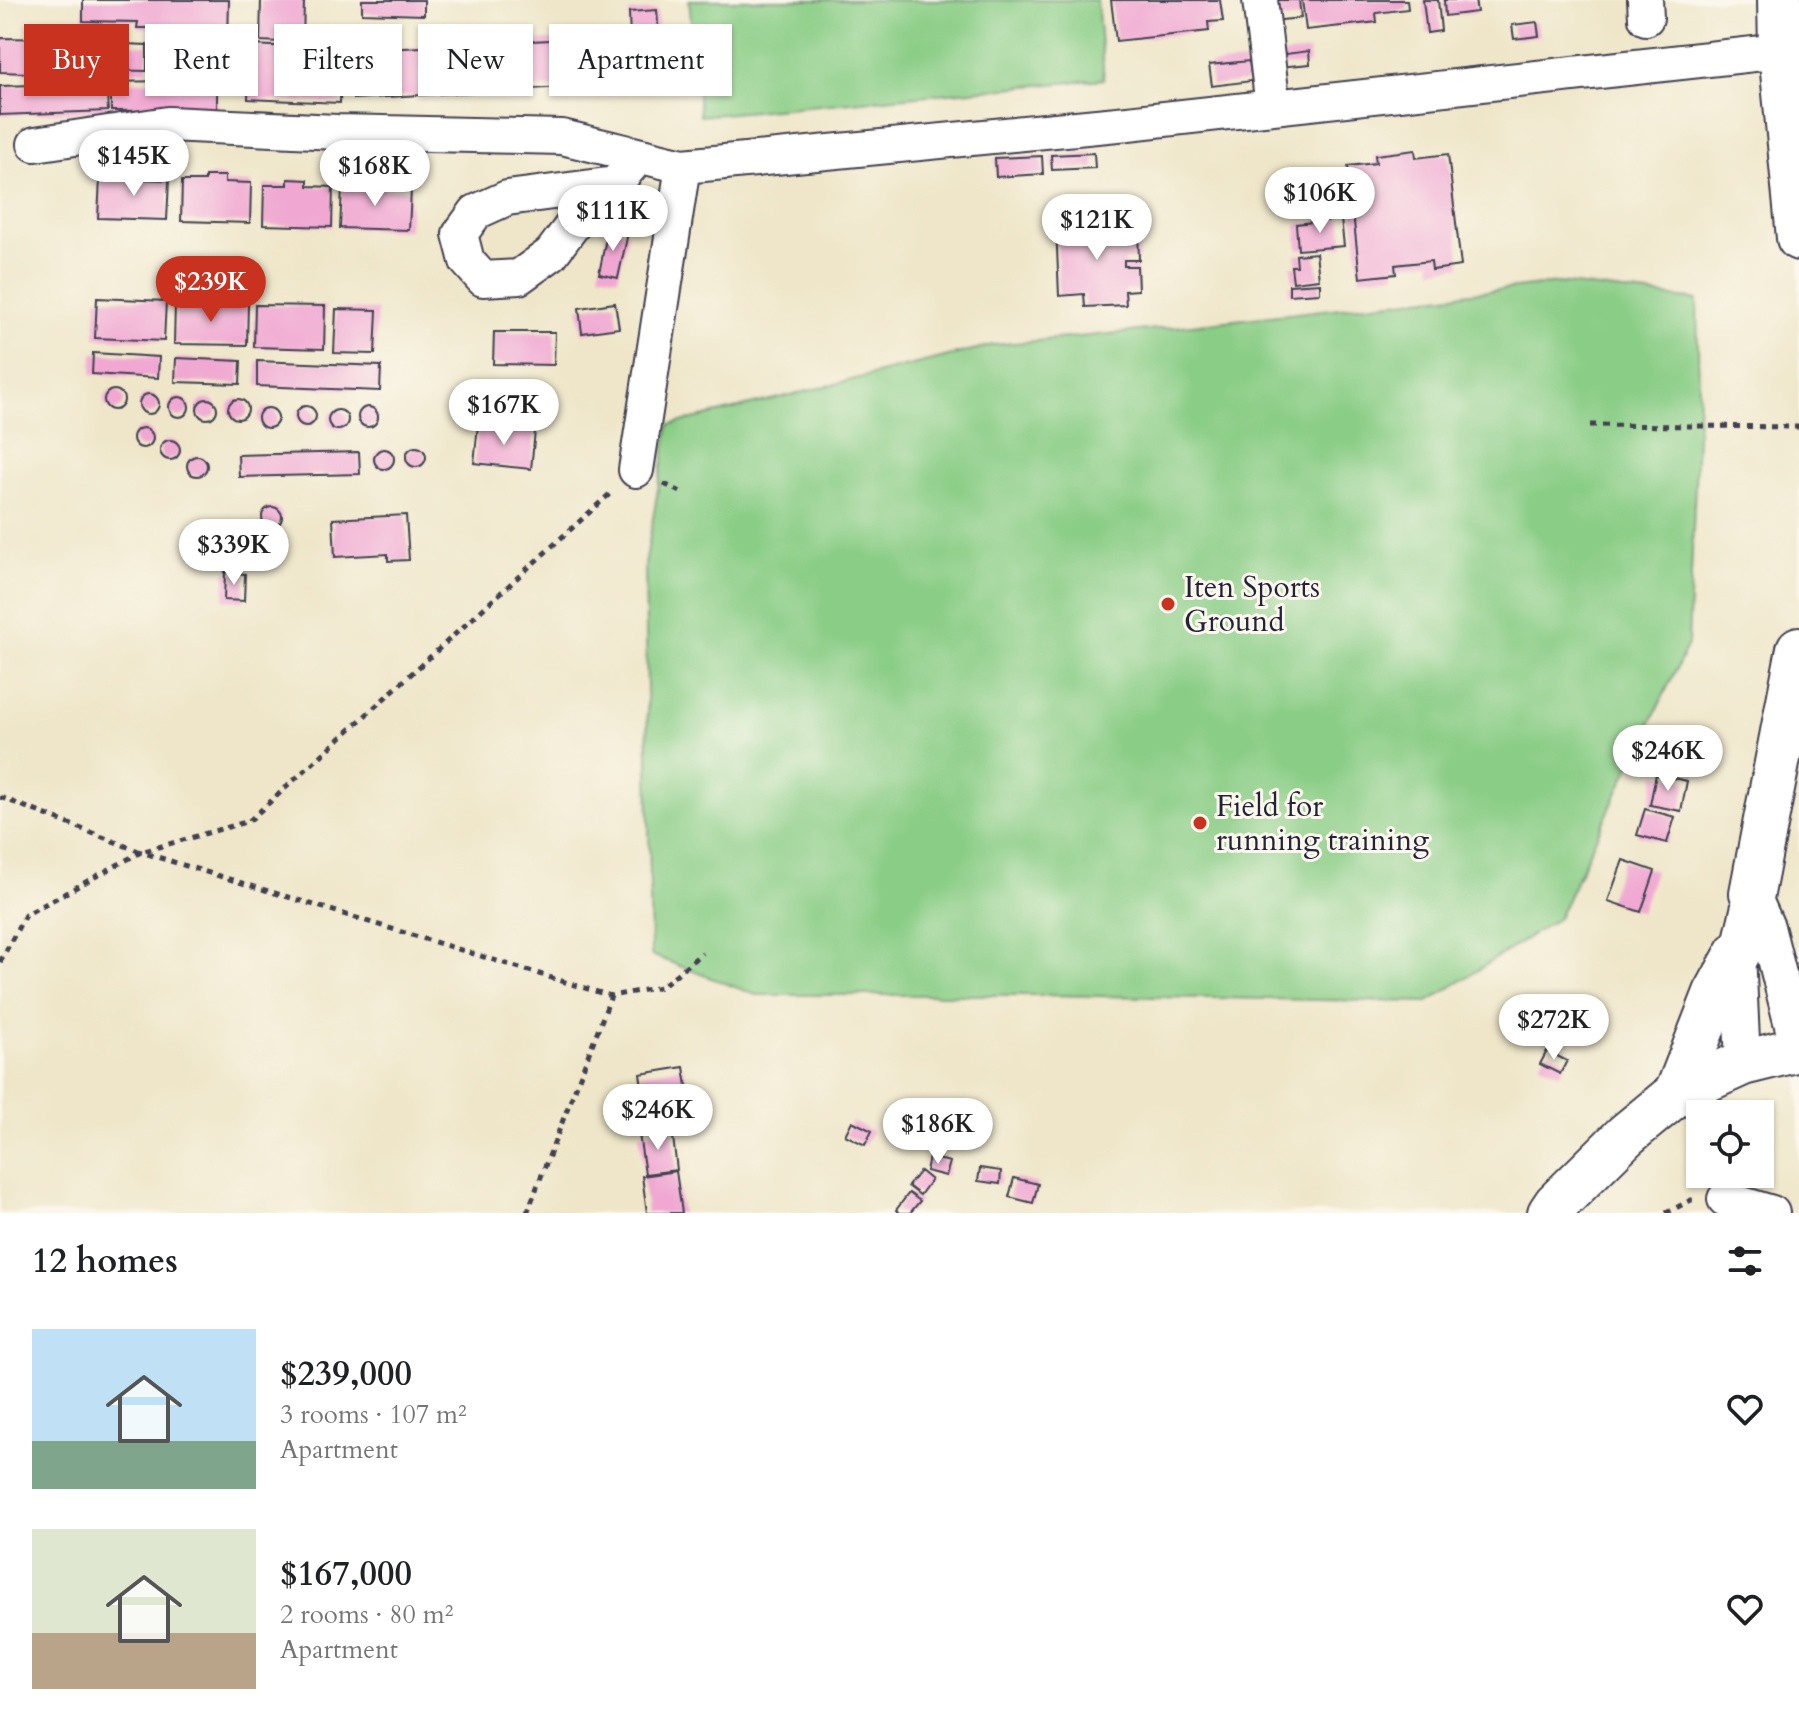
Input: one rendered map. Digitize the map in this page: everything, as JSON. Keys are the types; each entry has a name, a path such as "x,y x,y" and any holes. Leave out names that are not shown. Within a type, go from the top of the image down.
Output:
{"main road":[{"path":"1780,0 1781,51 1799,238"},
{"path":"1752,893 1799,649"},
{"path":"1677,1093 1716,993 1738,953"},
{"path":"1550,1213 1626,1135 1677,1093 1743,1063 1799,1049"}],"street":[{"path":"1260,0 1273,107"},
{"path":"35,144 168,124 337,132 562,137 683,166 1128,123 1781,51"},
{"path":"602,186 615,184 639,156"},
{"path":"636,470 683,166"},
{"path":"1743,1063 1738,953 1752,893"},
{"path":"1752,893 1767,927 1799,1049"},
{"path":"1725,1199 1772,1213"}],"path":[{"path":"1590,425 1799,427"},
{"path":"0,962 25,915 141,852 249,821 636,470"},
{"path":"0,797 141,852 611,996 661,987 702,953"},
{"path":"527,1213 611,996"}],"green space":[{"path":"689,0 1097,0 1104,79 700,116 698,96 732,96 732,24 691,24"},
{"name":"Iten Sports Ground","path":"1558,283 1697,300 1699,392 1688,644 1558,918 1428,1002 1036,995 756,995 651,955 645,565 669,425 993,345"}],"building":[{"path":"83,0 229,0 228,24 145,24 145,28 137,28 138,22 83,21"},
{"path":"261,0 304,0 303,24 274,24 274,42 260,41"},
{"path":"362,0 424,0 424,15 362,13"},
{"path":"1111,0 1220,0 1223,21 1208,22 1209,31 1116,41"},
{"path":"1269,0 1299,0 1301,18 1272,21"},
{"path":"1302,0 1407,0 1408,9 1376,13 1377,22 1306,30"},
{"path":"1423,0 1438,0 1441,31 1427,33"},
{"path":"1444,0 1475,0 1477,12 1445,16"},
{"path":"657,10 658,24 629,24 629,12"},
{"path":"1537,22 1539,36 1514,39 1512,25"},
{"path":"0,38 24,38 24,73 0,72"},
{"path":"549,40 549,88 533,89 533,41"},
{"path":"129,44 145,45 145,71 129,71"},
{"path":"258,45 274,46 274,96 340,96 340,103 248,99 248,96 258,96"},
{"path":"418,47 418,95 353,99 353,96 402,96 402,48"},
{"path":"1309,51 1310,64 1279,67 1277,55"},
{"path":"1249,61 1252,81 1212,86 1209,65"},
{"path":"145,81 145,96 217,96 217,110 111,111 111,96 129,96 129,82"},
{"path":"24,85 24,96 107,96 108,111 0,115 0,86"},
{"path":"1415,150 1416,158 1448,154 1461,266 1432,270 1431,261 1395,265 1396,274 1360,278 1348,166 1376,163 1375,155"},
{"path":"1094,153 1095,168 1052,170 1051,155"},
{"path":"1042,156 1043,174 996,177 995,158"},
{"path":"123,173 143,174 143,179 169,180 167,220 98,218 100,178 123,179"},
{"path":"205,176 225,176 225,182 251,183 250,223 181,221 182,181 205,181"},
{"path":"288,179 308,180 308,186 333,187 332,227 263,225 264,185 288,185"},
{"path":"365,182 385,183 385,189 411,190 409,230 340,228 342,188 365,188"},
{"path":"607,201 637,208 632,228 603,221"},
{"path":"1341,219 1344,246 1298,250 1296,224"},
{"path":"1123,222 1123,230 1138,229 1139,260 1124,260 1124,266 1137,266 1138,290 1125,291 1126,305 1085,307 1084,294 1059,296 1056,225"},
{"path":"608,228 628,233 618,278 599,274"},
{"path":"1316,253 1319,279 1293,282 1291,266 1297,266 1296,255"},
{"path":"1320,283 1320,293 1289,295 1289,285"},
{"path":"97,298 166,301 164,341 95,338"},
{"path":"175,303 248,304 247,345 174,344"},
{"path":"615,303 619,328 582,333 579,308"},
{"path":"255,305 325,306 324,349 254,347"},
{"path":"336,309 377,310 375,354 334,353"},
{"path":"494,332 555,332 554,365 493,364"},
{"path":"93,353 159,357 158,378 92,374"},
{"path":"176,358 241,361 240,384 175,382"},
{"path":"257,361 381,366 380,391 257,386"},
{"path":"110,390 118,390 124,400 118,410 110,410 104,404 104,396"},
{"path":"145,394 153,394 159,404 153,414 145,414 139,408 139,400"},
{"path":"175,397 183,397 189,407 183,417 175,417 169,411 169,403"},
{"path":"203,399 211,399 217,409 211,419 203,419 197,413 197,405"},
{"path":"234,399 242,399 248,409 242,419 234,419 228,413 228,405"},
{"path":"302,406 310,406 316,416 310,426 302,426 296,420 296,412"},
{"path":"364,407 372,407 378,417 372,427 364,427 358,421 358,413"},
{"path":"264,408 272,408 278,418 272,428 264,428 258,422 258,414"},
{"path":"334,410 342,410 348,420 342,430 334,430 328,424 328,416"},
{"path":"478,425 535,431 531,469 474,463"},
{"path":"139,428 147,428 153,438 147,448 139,448 133,442 133,434"},
{"path":"166,440 174,440 180,450 174,460 166,460 160,454 160,446"},
{"path":"412,447 420,447 426,457 420,467 412,467 406,461 406,453"},
{"path":"380,449 388,449 394,459 388,469 380,469 374,463 374,455"},
{"path":"359,452 360,474 239,477 238,455"},
{"path":"193,456 201,456 207,466 201,476 193,476 187,470 187,462"},
{"path":"268,507 276,507 282,517 276,527 268,527 262,521 262,513"},
{"path":"406,515 409,560 388,561 388,554 335,557 333,519"},
{"path":"225,572 245,574 244,601 224,600"},
{"path":"1656,774 1687,781 1681,811 1650,805"},
{"path":"1645,809 1675,817 1667,843 1637,835"},
{"path":"1623,860 1655,871 1641,912 1608,901"},
{"path":"1547,1051 1567,1061 1560,1074 1540,1064"},
{"path":"684,1067 692,1118 648,1125 640,1074"},
{"path":"852,1121 872,1131 865,1145 845,1135"},
{"path":"672,1129 677,1170 645,1174 639,1134"},
{"path":"929,1157 950,1162 946,1176 926,1171"},
{"path":"980,1168 1001,1171 1000,1184 978,1181"},
{"path":"676,1171 682,1213 647,1213 642,1176"},
{"path":"920,1171 931,1180 920,1195 908,1186"},
{"path":"1014,1178 1038,1184 1033,1203 1009,1197"},
{"path":"909,1193 920,1201 910,1213 900,1213 896,1210"}],"place":[{"name":"Iten Sports Ground","path":"1168,604"},
{"name":"Field for running training","path":"1200,823"}]}
